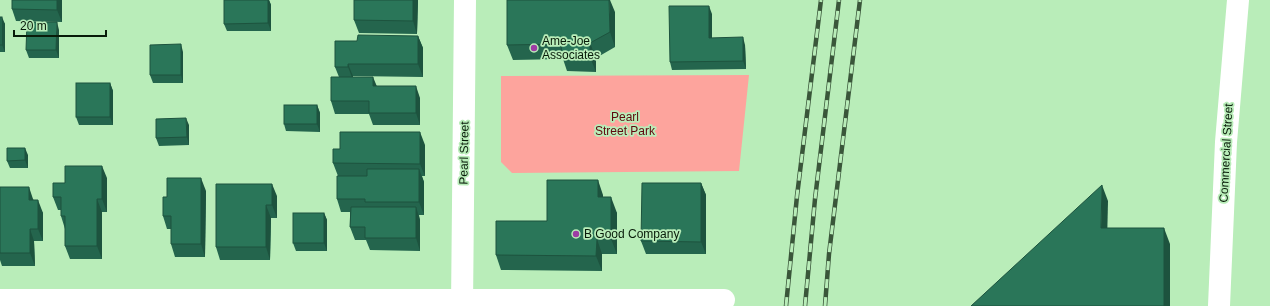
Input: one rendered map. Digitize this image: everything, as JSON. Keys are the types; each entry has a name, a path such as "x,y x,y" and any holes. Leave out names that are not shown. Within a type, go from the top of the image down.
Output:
{"street":[{"name":"Pearl Street","path":"462,303 465,0"},
{"name":"Commercial Street","path":"1219,306 1226,142 1238,0"},
{"path":"0,300 462,303 724,300"}],"green space":[{"name":"Pearl Street Park","path":"749,75 739,171 512,173 501,162 501,76"}],"building":[{"path":"12,0 57,0 57,10 12,9"},
{"path":"224,0 268,0 268,23 224,24"},
{"path":"354,0 413,0 413,21 354,20"},
{"path":"507,0 609,0 610,32 590,43 590,57 562,56 561,44 507,45"},
{"path":"669,6 709,6 709,38 743,37 743,61 670,62"},
{"path":"0,17 2,17 2,45 0,45"},
{"path":"27,22 57,22 56,50 26,50"},
{"path":"358,35 418,36 418,64 348,64 348,67 335,67 335,41 357,41"},
{"path":"181,44 181,75 150,75 150,45"},
{"path":"331,77 373,77 373,86 416,86 416,113 369,113 369,101 331,101"},
{"path":"76,83 110,83 110,117 76,117"},
{"path":"284,105 317,105 317,124 284,124"},
{"path":"186,118 187,137 156,138 156,119"},
{"path":"340,132 420,132 420,164 333,163 333,149 340,149"},
{"path":"7,148 25,148 25,160 7,161"},
{"path":"65,166 102,166 102,199 97,199 97,246 65,246 65,216 61,216 61,197 53,197 53,183 65,183"},
{"path":"367,169 419,169 419,202 365,202 365,199 337,199 337,176 367,176"},
{"path":"167,178 201,178 201,244 171,244 171,216 163,216 163,197 167,197"},
{"path":"547,180 598,180 598,197 611,197 611,239 597,239 596,256 496,255 496,221 547,221"},
{"path":"642,183 701,183 701,242 641,241"},
{"path":"216,184 272,184 272,205 266,205 266,247 216,247"},
{"path":"1102,185 1101,228 1164,228 1164,306 971,306"},
{"path":"0,187 29,187 29,200 38,200 38,229 30,229 30,253 0,253"},
{"path":"351,207 416,207 416,238 365,238 365,227 350,227"},
{"path":"293,213 324,213 324,243 293,243"}],"railway":[{"path":"786,306 797,196 821,0"},
{"path":"805,306 815,199 839,0"},
{"path":"825,306 829,254 860,0"}],"place":[{"name":"Ame-Joe Associates","path":"534,48"},
{"name":"B Good Company","path":"576,234"}]}
